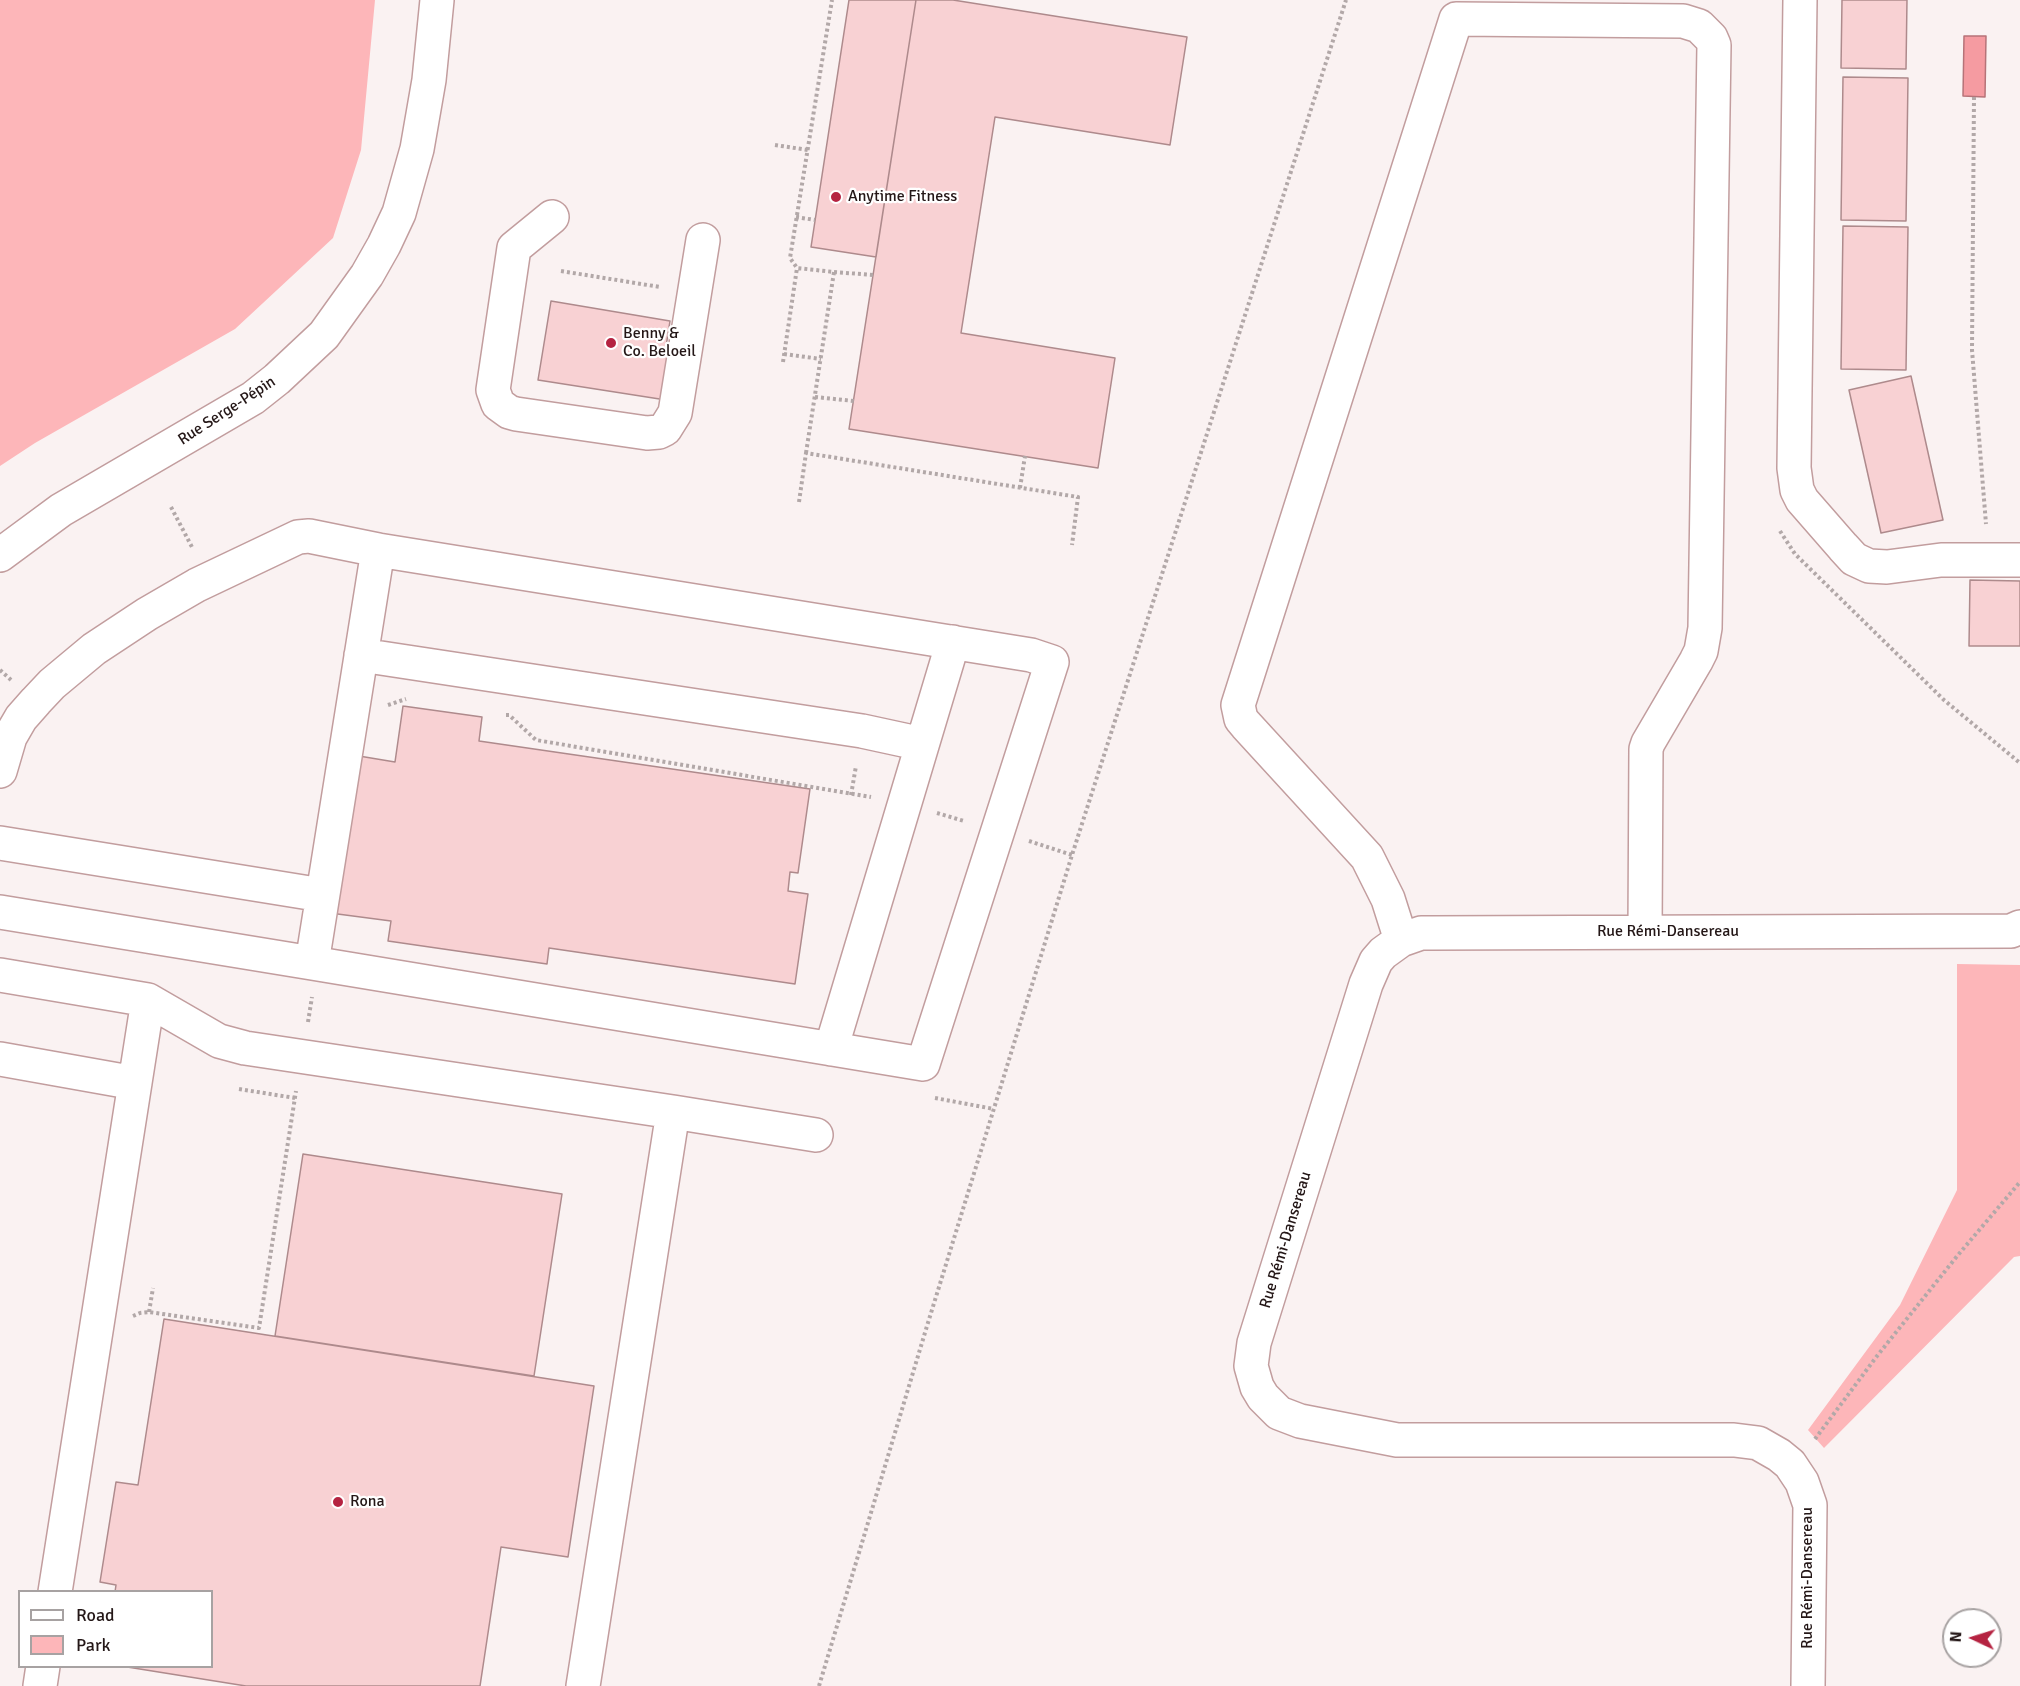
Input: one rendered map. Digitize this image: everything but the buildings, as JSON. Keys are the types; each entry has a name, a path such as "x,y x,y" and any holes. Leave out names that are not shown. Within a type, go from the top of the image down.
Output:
{"street":[{"name":"Rue Serge-Pépin","path":"0,555 61,510 253,398 324,335 367,275 399,213 417,149 429,80 437,0"},
{"path":"1800,0 1794,468 1797,490 1802,500 1854,559 1869,566 1887,567 1941,560 2020,560"},
{"path":"1401,940 1388,899 1367,857 1245,726 1238,705 1456,19 1683,21 1700,26 1714,45 1705,628 1701,651 1696,661 1647,743 1645,932"},
{"path":"552,217 514,248 493,390 498,404 516,414 647,433 665,429 675,413 703,240"},
{"path":"0,771 10,737 21,718 52,684 94,649 197,585 298,537 953,642 1031,655 1052,662 923,1064 0,912"},
{"path":"312,963 378,550"},
{"path":"831,1049 953,642"},
{"path":"361,655 862,731 922,744"},
{"path":"0,843 322,895"},
{"name":"Rue Rémi-Dansereau","path":"1808,1686 1810,1505 1796,1472 1769,1448 1758,1443 1734,1440 1396,1440 1289,1418 1270,1406 1257,1387 1251,1366 1254,1343 1366,984 1376,962 1383,953 1401,940 1421,933 2017,931"},
{"path":"0,975 148,1000 219,1041 245,1048 816,1135"},
{"path":"55,1590 148,1000"},
{"path":"0,1059 135,1083"},
{"path":"583,1686 674,1112"},
{"path":"40,1686 43,1668"}],"path":[{"path":"783,362 797,268 790,258 832,0"},
{"path":"819,1686 930,1315 1072,855 1346,0"},
{"path":"1974,97 1972,350 1987,531"},
{"path":"775,145 808,150"},
{"path":"796,217 815,219"},
{"path":"797,268 873,275"},
{"path":"561,271 669,288"},
{"path":"799,502 834,272"},
{"path":"784,354 821,359"},
{"path":"815,397 854,401"},
{"path":"806,453 1078,497 1072,545"},
{"path":"1020,488 1025,456"},
{"path":"171,507 187,537"},
{"path":"386,707 391,703 406,699 416,700"},
{"path":"499,714 509,715 536,740 851,795 874,797"},
{"path":"851,795 858,756"},
{"path":"932,811 970,823"},
{"path":"1045,847 1072,855"},
{"path":"131,1317 149,1312 259,1328 297,1088"},
{"path":"239,1089 295,1098"},
{"path":"1812,1442 1820,1435 1958,1254 2020,1182"},
{"path":"149,1312 153,1288"}],"green space":[{"path":"0,0 375,0 361,150 333,238 235,329 35,443 0,466"},
{"path":"1957,964 2020,965 2020,1256 2014,1257 1824,1448 1808,1430 1900,1305 1957,1190"}],"shaded area":[{"path":"1964,36 1986,36 1985,97 1963,96"}],"place":[{"name":"Anytime Fitness","path":"836,197"},
{"name":"Benny & Co. Beloeil","path":"611,343"},
{"name":"Rona","path":"338,1502"}]}
